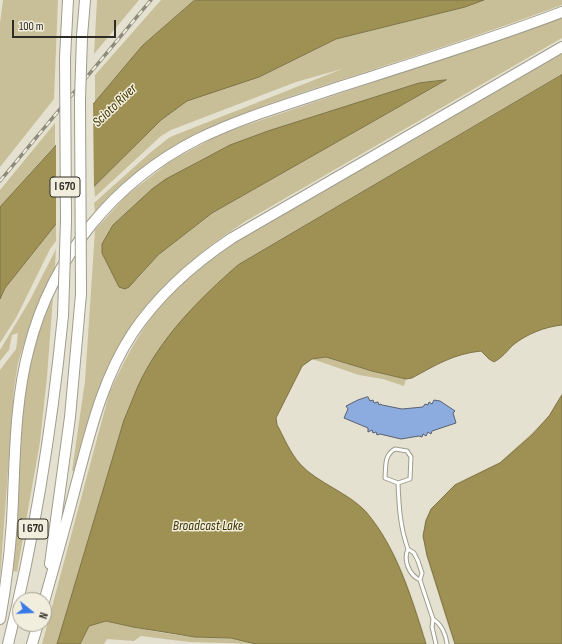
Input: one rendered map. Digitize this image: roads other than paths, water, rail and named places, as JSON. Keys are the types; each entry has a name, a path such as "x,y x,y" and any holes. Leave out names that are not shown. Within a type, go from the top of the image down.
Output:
{"highway":[{"name":"I 670","path":"8,644 17,608 44,471 57,380 63,316 66,220 65,58 68,0"},
{"name":"I 670","path":"46,592 70,417 81,294 80,100 85,0"},
{"path":"0,619 10,545 17,415 29,346 49,290 70,253 96,218 123,190 166,158 197,140 231,124 464,47 562,12"},
{"path":"47,592 91,428 102,396 114,366 132,335 156,302 206,255 232,238 562,47"},
{"path":"32,644 36,632"}],"lane":[{"path":"401,449 407,451 411,457 412,466 410,479 398,483 386,478 386,458 390,452 401,449"},
{"path":"398,483 399,512 408,549 406,555 407,566 414,577 420,580"},
{"path":"408,549 414,553 422,573 420,580 433,619 432,627 436,644"},
{"path":"433,619 439,623 447,644"}],"water":[{"name":"Scioto River","path":"195,0 484,0 465,7 336,39 259,77 187,101 161,120 56,224 5,288 0,299 0,207 95,102 142,46"},
{"name":"Broadcast Lake","path":"562,75 562,325 542,329 524,338 513,345 494,362 481,351 471,352 453,357 412,378 406,379 372,371 326,357 312,359 302,366 276,418 277,425 287,445 300,464 315,477 359,505 377,526 395,558 409,592 426,644 256,644 231,638 195,637 106,621 89,626 80,644 57,644 124,420 147,368 157,352 182,320 238,265"},
{"path":"446,80 212,213 158,255 129,287 125,289 119,287 102,253 102,244 113,225 152,189 166,179 230,145 268,131 419,83"},
{"path":"562,395 562,644 455,644 427,555 423,536 426,521 431,509 455,485 500,463 532,435 549,416"}],"railway":[{"path":"0,181 151,0"}]}
